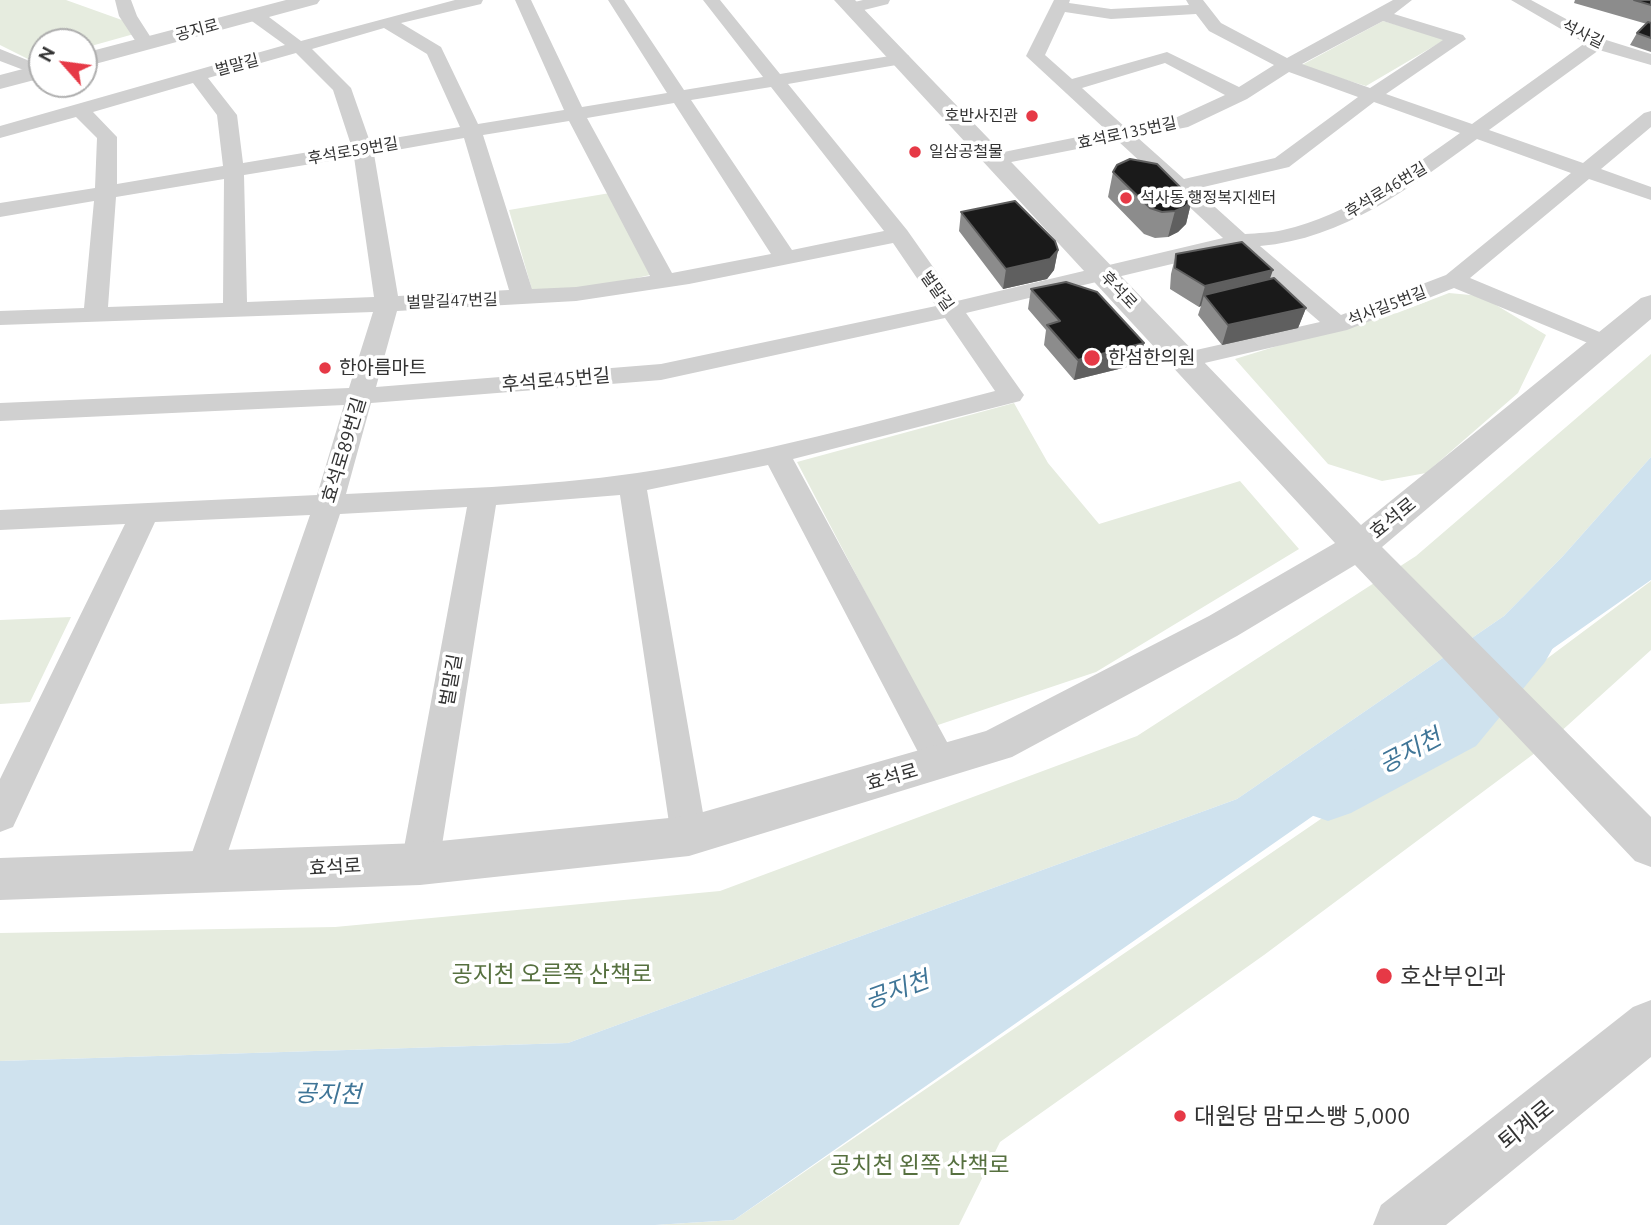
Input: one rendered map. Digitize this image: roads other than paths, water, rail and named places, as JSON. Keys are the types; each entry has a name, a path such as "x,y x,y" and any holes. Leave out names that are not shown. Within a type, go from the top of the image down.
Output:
{"street":[{"path":"123,0 128,16 146,44"},
{"name":"공지로","path":"98,56 310,0"},
{"name":"벌말길","path":"0,132 386,22 475,0"},
{"path":"523,0 575,113 664,281"},
{"path":"616,0 682,96 762,226 785,257"},
{"name":"벌말길","path":"0,520 482,496 632,483 776,455 1010,395 899,235 711,0"},
{"path":"848,4 882,0"},
{"name":"효석로135번길","path":"996,159 1181,123 1240,95 1287,65 1404,0"},
{"name":"석사길","path":"1519,0 1597,43 1651,60"},
{"name":"석사길5번길","path":"1197,4 1111,13 1059,3 1035,56 1240,241 1338,325 1454,280 1588,172 1651,117"},
{"name":"후석로","path":"848,4 1393,582 1651,847"},
{"path":"1197,4 1215,27 1287,65 1651,194"},
{"name":"효석로89번길","path":"204,873 328,505 387,304 363,150 342,88 300,48 256,15"},
{"path":"1181,186 1282,163 1372,95 1457,38 1381,15"},
{"path":"386,22 435,51 471,130 523,298"},
{"name":"후석로46번길","path":"1102,272 1240,241 1286,237 1346,216 1421,170 1597,43"},
{"path":"0,54 28,65"},
{"path":"1070,86 1167,57 1240,95"},
{"name":"후석로59번길","path":"0,210 902,60"},
{"path":"0,82 28,75"},
{"path":"198,76 227,115 234,172 235,309"},
{"path":"79,109 107,137 106,192 95,314"},
{"name":"벌말길47번길","path":"0,318 387,304 576,294 664,281 899,235"},
{"name":"후석로45번길","path":"0,412 361,396 661,372 950,310 1102,272"},
{"path":"1454,280 1605,343"},
{"name":"효석로","path":"0,879 420,864 689,836 941,763 1009,739 1223,626 1360,545 1651,304"},
{"path":"1183,360 1338,325"},
{"path":"776,455 941,763"},
{"path":"632,483 689,836"},
{"name":"벌말길","path":"420,864 482,496"},
{"path":"0,816 146,511"},
{"name":"퇴계로","path":"1401,1225 1651,1025"}],"water":[{"path":"1651,457 1651,580 734,1220 655,1225 0,1225 0,1061 568,1043 1237,799 1504,616 1563,556"}],"waterway":[{"name":"공지천","path":"1328,794 1454,728 1525,646"}],"place":[{"name":"호반사진관","path":"1032,116"},
{"name":"일삼공철물","path":"915,152"},
{"name":"석사동 행정복지센터","path":"1126,198"},
{"name":"한섬한의원","path":"1092,358"},
{"name":"한아름마트","path":"325,368"},
{"name":"호산부인과","path":"1384,976"},
{"name":"대원당 맘모스빵 5,000","path":"1180,1116"}],"park label":[{"name":"공지천 오른쪽 산책로","path":"552,974"},
{"name":"공치천 왼쪽 산책로","path":"920,1165"}]}
